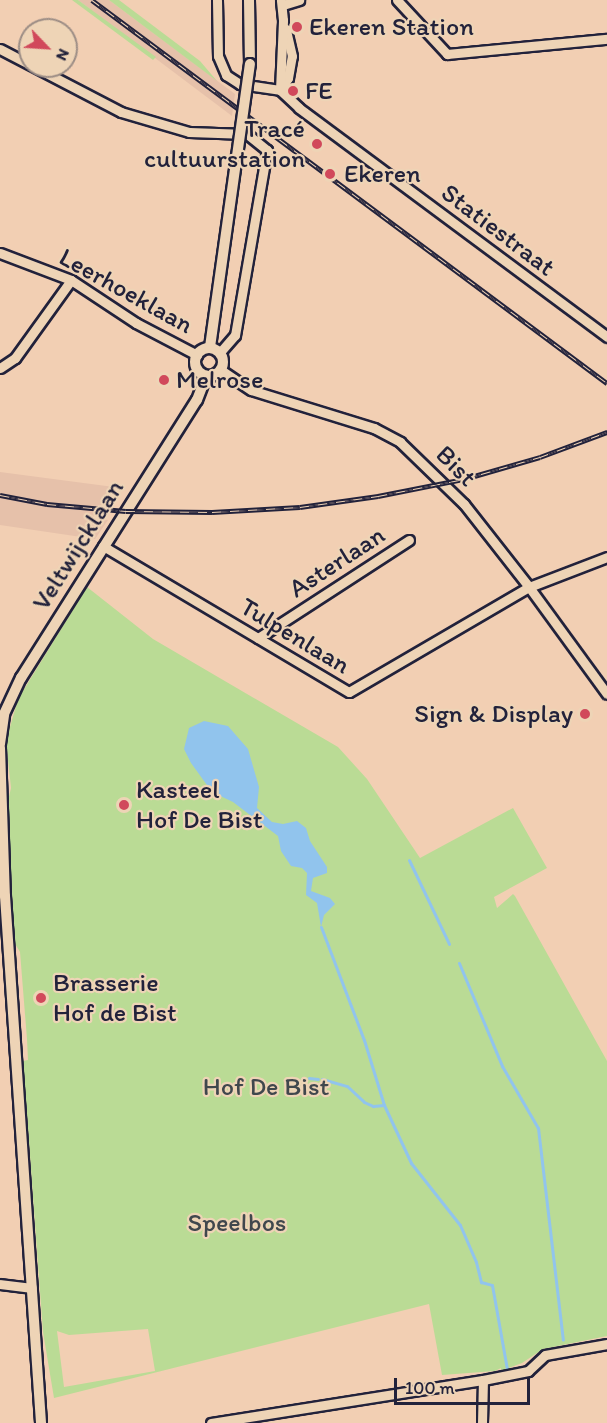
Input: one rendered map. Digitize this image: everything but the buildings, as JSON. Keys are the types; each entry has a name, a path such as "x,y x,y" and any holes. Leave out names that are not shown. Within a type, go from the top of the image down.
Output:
{"street":[{"path":"216,0 218,56 226,75 240,84 280,90 288,78 291,56 283,20 282,3 298,0"},
{"path":"0,49 121,112 189,132 247,134 264,146 267,157 235,335 215,350 202,349 195,364 199,372 206,376 215,375 221,370 224,361 215,350 237,156 249,64 249,0"},
{"path":"397,0 447,54 607,39"},
{"name":"Statiestraat","path":"280,90 299,108 607,337"},
{"name":"Leerhoeklaan","path":"0,253 71,280 136,323 197,356"},
{"path":"0,368 15,358 71,280"},
{"name":"Bist","path":"221,370 250,390 374,428 400,442 464,504 529,587 607,694"},
{"name":"Veltwijcklaan","path":"41,1423 2,896 0,746 4,714 21,678 197,400 206,376"},
{"name":"Asterlaan","path":"258,638 409,540"},
{"name":"Tulpenlaan","path":"103,546 349,692 529,587"},
{"path":"529,587 607,557"},
{"path":"0,1284 32,1288"},
{"path":"211,1423 483,1380 528,1371 545,1355 607,1344"},
{"path":"482,1423 483,1380"}],"shaded area":[{"path":"78,0 109,0 235,94 232,116"},
{"path":"0,472 114,487 93,518 108,520 95,539 0,525"}],"green space":[{"path":"72,0 78,0 156,57 153,60"},
{"path":"109,0 119,0 200,61 217,81"},
{"name":"Hof De Bist","path":"87,587 153,639 338,747 367,779 420,858 513,808 547,868 494,897 497,908 513,894 515,896 607,1061 607,1336 543,1349 522,1363 501,1371 501,1368 495,1371 442,1375 429,1304 54,1398 43,1332 23,1061 28,1060 27,1039 20,952 14,942 8,801 11,788 6,741 18,699","holes":["148,1329 155,1371 64,1387 57,1331 69,1335"]}],"water":[{"path":"204,721 228,726 248,749 259,787 257,808 272,822 283,824 297,821 306,828 310,841 327,867 327,873 313,878 311,891 330,898 335,904 324,915 321,927 317,903 306,895 307,873 302,868 291,866 281,851 278,836 233,802 212,792 191,763 184,749 189,728"}],"waterway":[{"path":"409,860 449,944"},
{"path":"321,927 364,1040 384,1105 411,1163 460,1225 476,1262 481,1282 492,1285 507,1369"},
{"path":"459,963 502,1066 538,1128 563,1340"},
{"path":"309,1078 318,1079"},
{"path":"322,1079 347,1086 364,1102 373,1106 384,1105"}],"railway":[{"path":"92,0 607,383"},
{"path":"0,495 47,504 126,511 212,512 300,507 378,496 464,479 540,457 607,432"}],"place":[{"name":"Ekeren Station","path":"297,27"},
{"name":"FE","path":"293,91"},
{"name":"Tracé cultuurstation","path":"317,144"},
{"name":"Ekeren","path":"330,174"},
{"name":"Melrose","path":"164,380"},
{"name":"Sign & Display","path":"585,714"},
{"name":"Kasteel Hof De Bist","path":"124,805"},
{"name":"Brasserie Hof de Bist","path":"41,998"}],"park label":[{"name":"Speelbos","path":"237,1223"}]}
